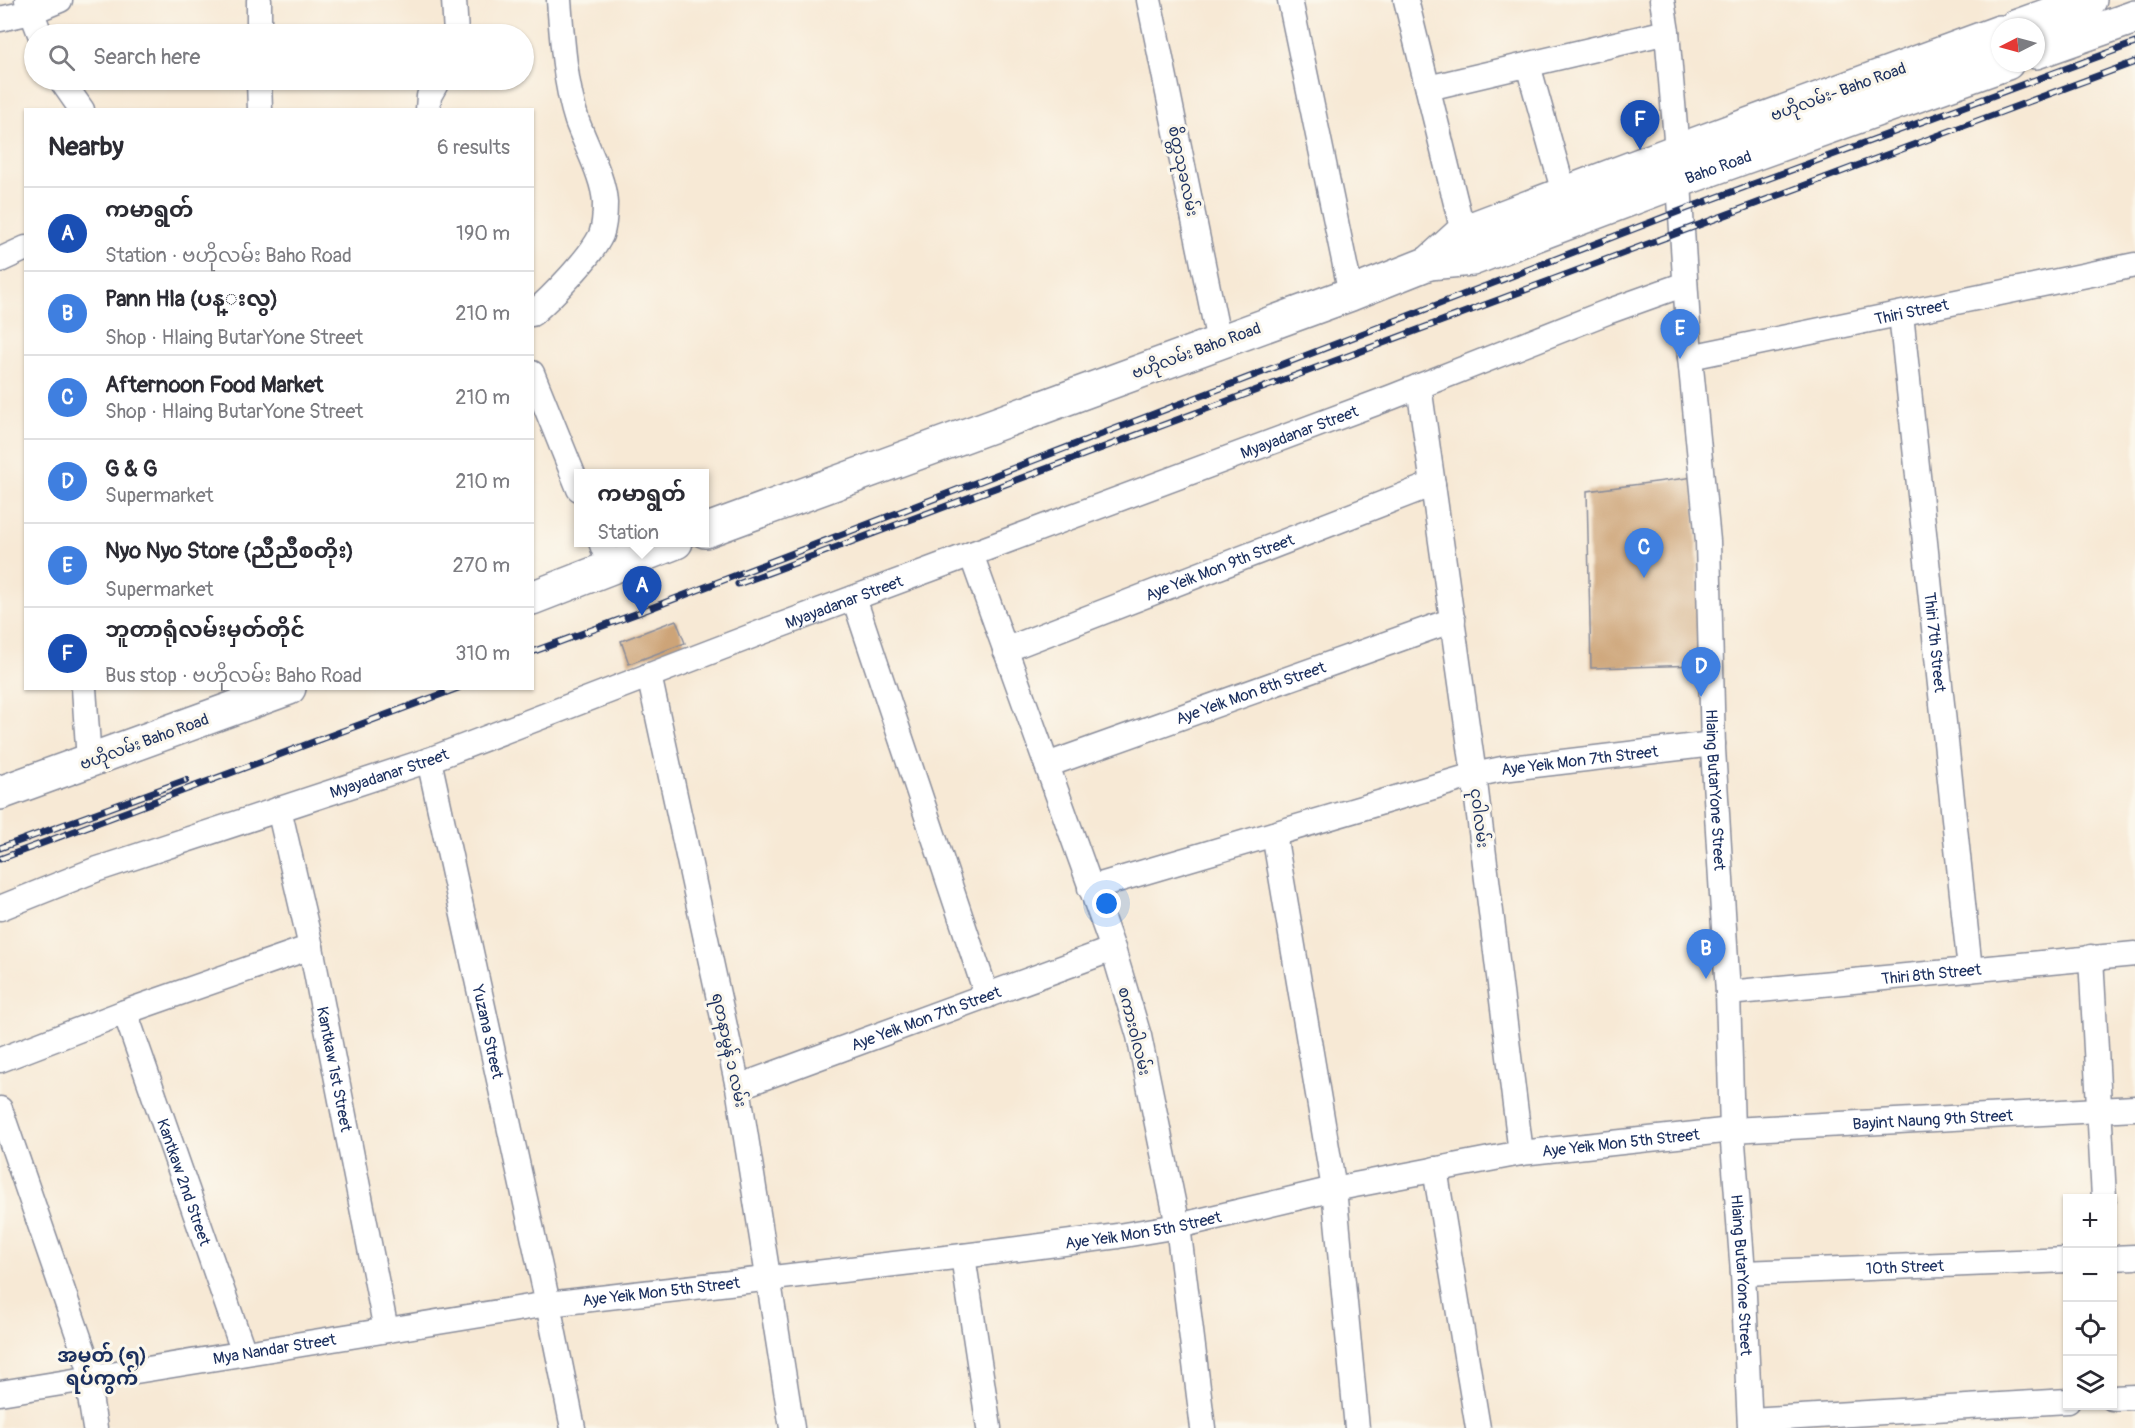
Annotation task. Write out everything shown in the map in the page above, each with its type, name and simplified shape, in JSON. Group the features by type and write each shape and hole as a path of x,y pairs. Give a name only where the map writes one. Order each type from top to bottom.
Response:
{"main road":[{"path":"2040,18 2090,0"},
{"path":"2045,49 2135,17"},
{"name":"ဗဟိုလမ်း- Baho Road","path":"1678,166 1991,36"},
{"name":"Baho Road","path":"1429,263 1472,259 1678,166 1991,68"},
{"name":"ဗဟိုလမ်း Baho Road","path":"709,530 1351,294 1429,263 1463,232 1564,193 1678,166"},
{"path":"534,597 606,556 654,547"},
{"name":"ဗဟိုလမ်း Baho Road","path":"0,793 283,690"}],"street":[{"path":"0,19 29,6 60,0"},
{"path":"259,0 259,24"},
{"path":"454,0 455,24"},
{"path":"534,312 547,302 589,253 602,234 605,202 594,161 577,120 562,50 559,0"},
{"name":"စိတ္တသုခလမ်း","path":"1149,0 1218,342"},
{"path":"1290,0 1351,294"},
{"path":"1406,0 1463,232"},
{"name":"Hlaing ButarYone Street","path":"1662,0 1667,32 1678,166 1690,357 1708,541 1713,744 1728,993 1732,1130 1743,1273 1750,1424"},
{"path":"29,6 36,24"},
{"path":"1428,88 1667,32"},
{"path":"1528,65 1564,193"},
{"path":"68,90 81,108"},
{"path":"260,90 260,108"},
{"path":"428,108 429,96 432,90"},
{"path":"0,260 24,249"},
{"name":"Thiri Street","path":"1690,357 2135,265"},
{"name":"Myayadanar Street","path":"0,908 95,870 429,760 1685,284"},
{"name":"Thiri 7th Street","path":"1901,314 1970,970"},
{"path":"534,378 574,477"},
{"name":"ငုဝါလမ်း","path":"1419,386 1474,775 1521,1153"},
{"name":"Aye Yeik Mon 9th Street","path":"1005,650 1432,483"},
{"name":"စကား၀ါလမ်း","path":"971,554 1113,950 1138,1036 1178,1226 1203,1428"},
{"path":"854,598 987,996"},
{"name":"Aye Yeik Mon 8th Street","path":"1047,765 1453,620"},
{"name":"ရတနာမွန် ၁ လမ်း","path":"649,675 738,1087 792,1428"},
{"path":"84,690 89,761"},
{"name":"Aye Yeik Mon 7th Street","path":"1090,888 1474,775 1502,769 1713,744"},
{"name":"Yuzana Street","path":"429,760 573,1428"},
{"name":"Kantkaw 1st Street","path":"279,809 311,947 386,1330"},
{"path":"1274,834 1334,1189 1358,1428"},
{"path":"0,1060 125,1012 311,947"},
{"name":"Aye Yeik Mon 7th Street","path":"738,1087 1113,950"},
{"name":"Thiri 8th Street","path":"1728,993 2135,954"},
{"path":"2091,957 2104,1194"},
{"name":"Kantkaw 2nd Street","path":"125,1012 244,1353"},
{"name":"Bayint Naung 9th Street","path":"1732,1130 2135,1108"},
{"path":"0,1109 90,1378 95,1428"},
{"name":"Aye Yeik Mon 5th Street","path":"548,1304 1118,1236 1178,1226 1334,1189 1521,1153 1732,1130"},
{"path":"1435,1169 1478,1428"},
{"path":"963,1256 989,1428"},
{"path":"2117,1258 2135,1257"},
{"name":"10th Street","path":"1743,1273 2063,1260"},
{"name":"Mya Nandar Street","path":"0,1393 548,1304"},
{"path":"2117,1398 2135,1397"},
{"path":"1750,1424 1958,1418 2063,1402"}],"building":[{"path":"1694,477 1702,665 1591,668 1587,491"},
{"path":"676,620 685,643 629,664 621,641"}],"railway":[{"path":"534,651 1680,211 2135,43"},
{"path":"738,584 2135,62"},
{"path":"0,859 453,690"},
{"path":"0,848 186,780"}],"place":[{"name":"ဘူတာရုံလမ်းမှတ်တိုင်","path":"1640,150"},
{"name":"Nyo Nyo Store (ညိဳညိဳစတိုး)","path":"1680,359"},
{"name":"Afternoon Food Market","path":"1644,578"},
{"name":"ကမာရွတ်","path":"642,616"},
{"name":"G & G","path":"1701,697"},
{"name":"Pann Hla (ပန္းလွ)","path":"1706,979"}],"district":[{"name":"အမှတ် (၅) ရပ်ကွက်","path":"102,1366"}]}
